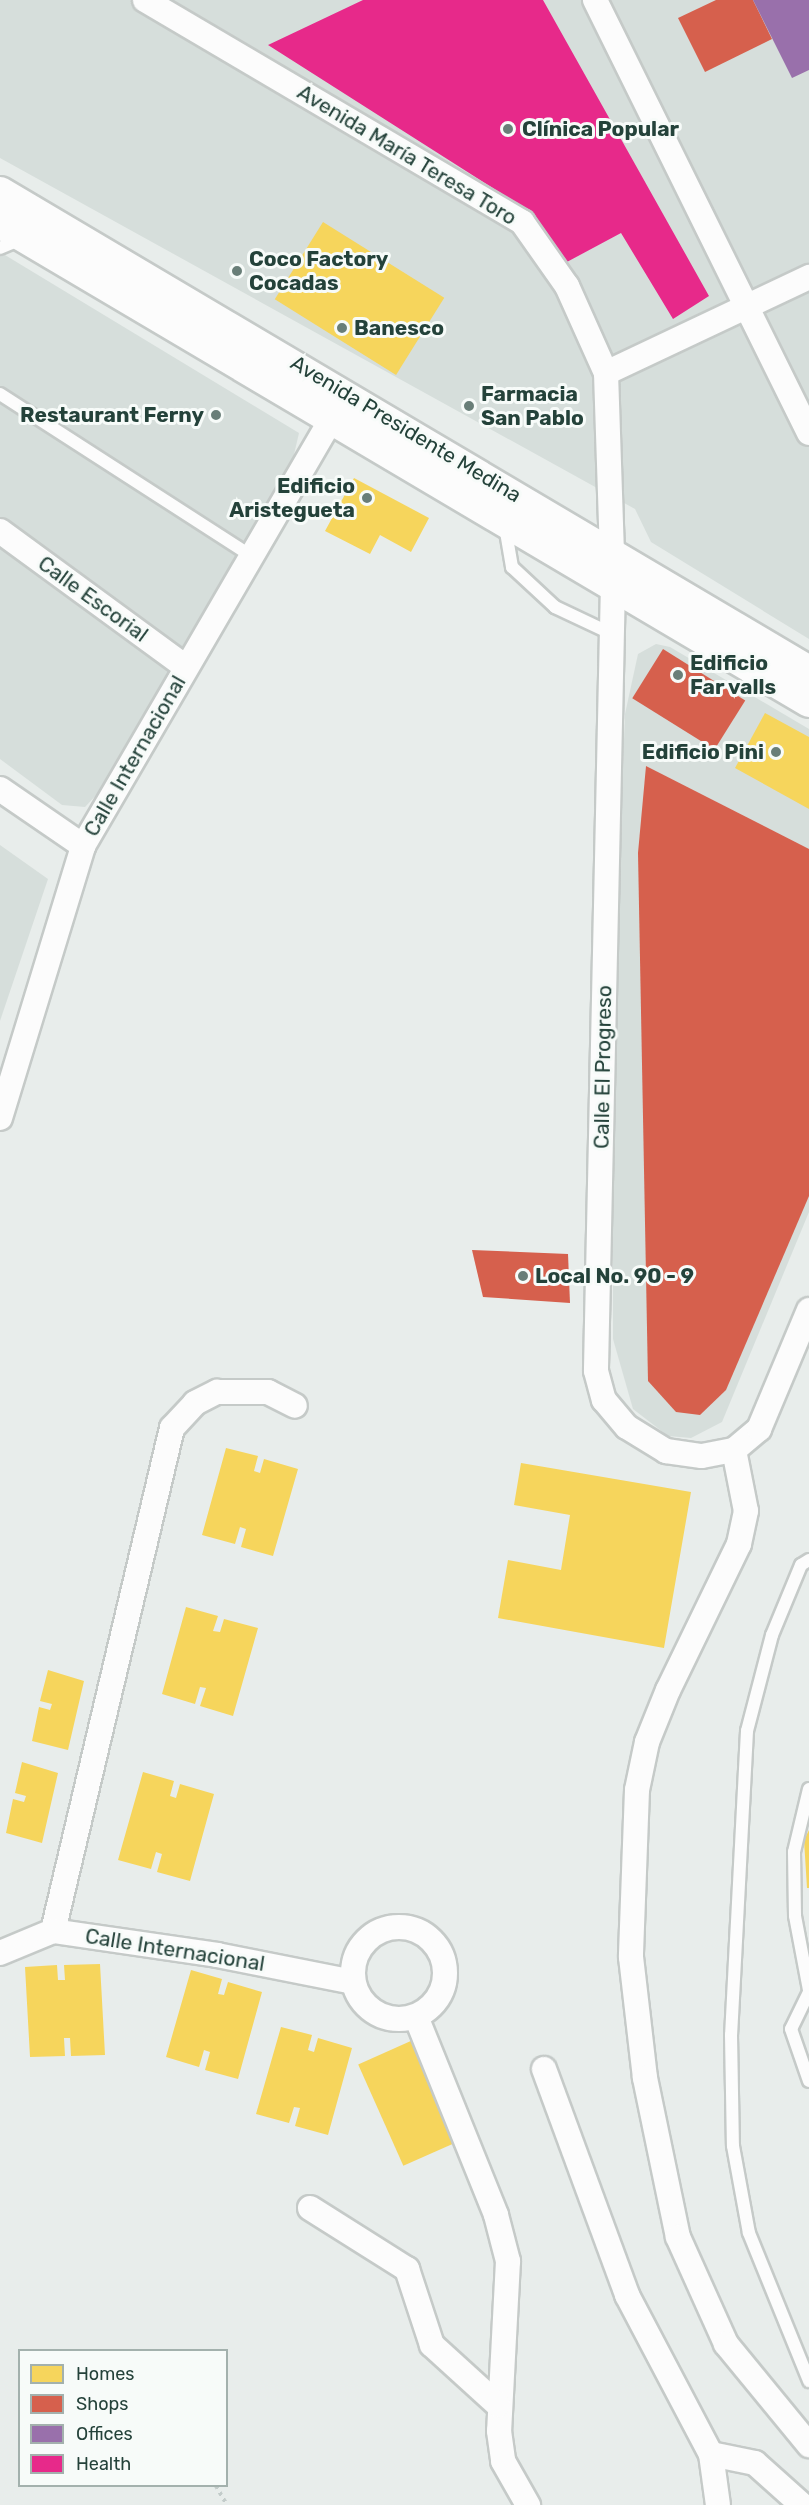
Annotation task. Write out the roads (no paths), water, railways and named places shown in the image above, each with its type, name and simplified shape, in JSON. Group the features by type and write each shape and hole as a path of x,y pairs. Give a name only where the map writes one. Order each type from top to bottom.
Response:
{"street":[{"name":"Avenida María Teresa Toro","path":"145,0 522,222 567,286 606,373 613,583"},
{"path":"594,0 677,157 746,307 809,434"},
{"name":"Avenida Presidente Medina","path":"0,192 347,393 809,671"},
{"name":"Avenida Presidente Medina","path":"8,236 613,583 809,702"},
{"path":"606,373 809,277"},
{"name":"Calle Internacional","path":"0,1118 83,846 347,393"},
{"name":"Calle Escorial","path":"0,531 186,667"},
{"name":"Calle El Progreso","path":"613,583 596,1371 604,1400 615,1414 666,1450 702,1456 734,1450"},
{"path":"0,789 83,846"},
{"path":"809,1310 759,1429 734,1450 746,1511 739,1544 668,1690 647,1742 637,1790 631,1958 645,2078 678,2237 726,2344 809,2445"},
{"path":"0,1953 53,1931 172,1428 195,1403 217,1392 268,1392 295,1406"},
{"path":"397,1927 428,1936 438,1948 445,1978 434,2007 417,2019 380,2014 358,1995 353,1982 358,1951 368,1938 397,1927"},
{"name":"Calle Internacional","path":"53,1931 217,1954 353,1982"},
{"path":"417,2019 496,2215 508,2261 509,2304 498,2405 503,2461 528,2505"},
{"path":"544,2069 627,2295 711,2454 718,2505"},
{"path":"310,2208 407,2269 432,2345 498,2405"},
{"path":"711,2454 754,2463 802,2505"}],"lane":[{"path":"0,394 251,556"},
{"path":"504,520 512,567 555,607 612,634"},
{"path":"809,1560 801,1565 772,1635 747,1731 731,2035 733,2146 749,2232 809,2381"},
{"path":"809,1790 794,1852 795,1916 809,1991 791,2029 809,2080"}],"place":[{"name":"Clínica Popular","path":"508,129"},
{"name":"Coco Factory Cocadas","path":"237,271"},
{"name":"Banesco","path":"342,328"},
{"name":"Farmacia San Pablo","path":"469,406"},
{"name":"Restaurant Ferny","path":"216,415"},
{"name":"Edificio Aristegueta","path":"367,498"},
{"name":"Edificio Far valls","path":"678,675"},
{"name":"Edificio Pini","path":"776,752"},
{"name":"Local No. 90 - 9","path":"523,1276"}]}
